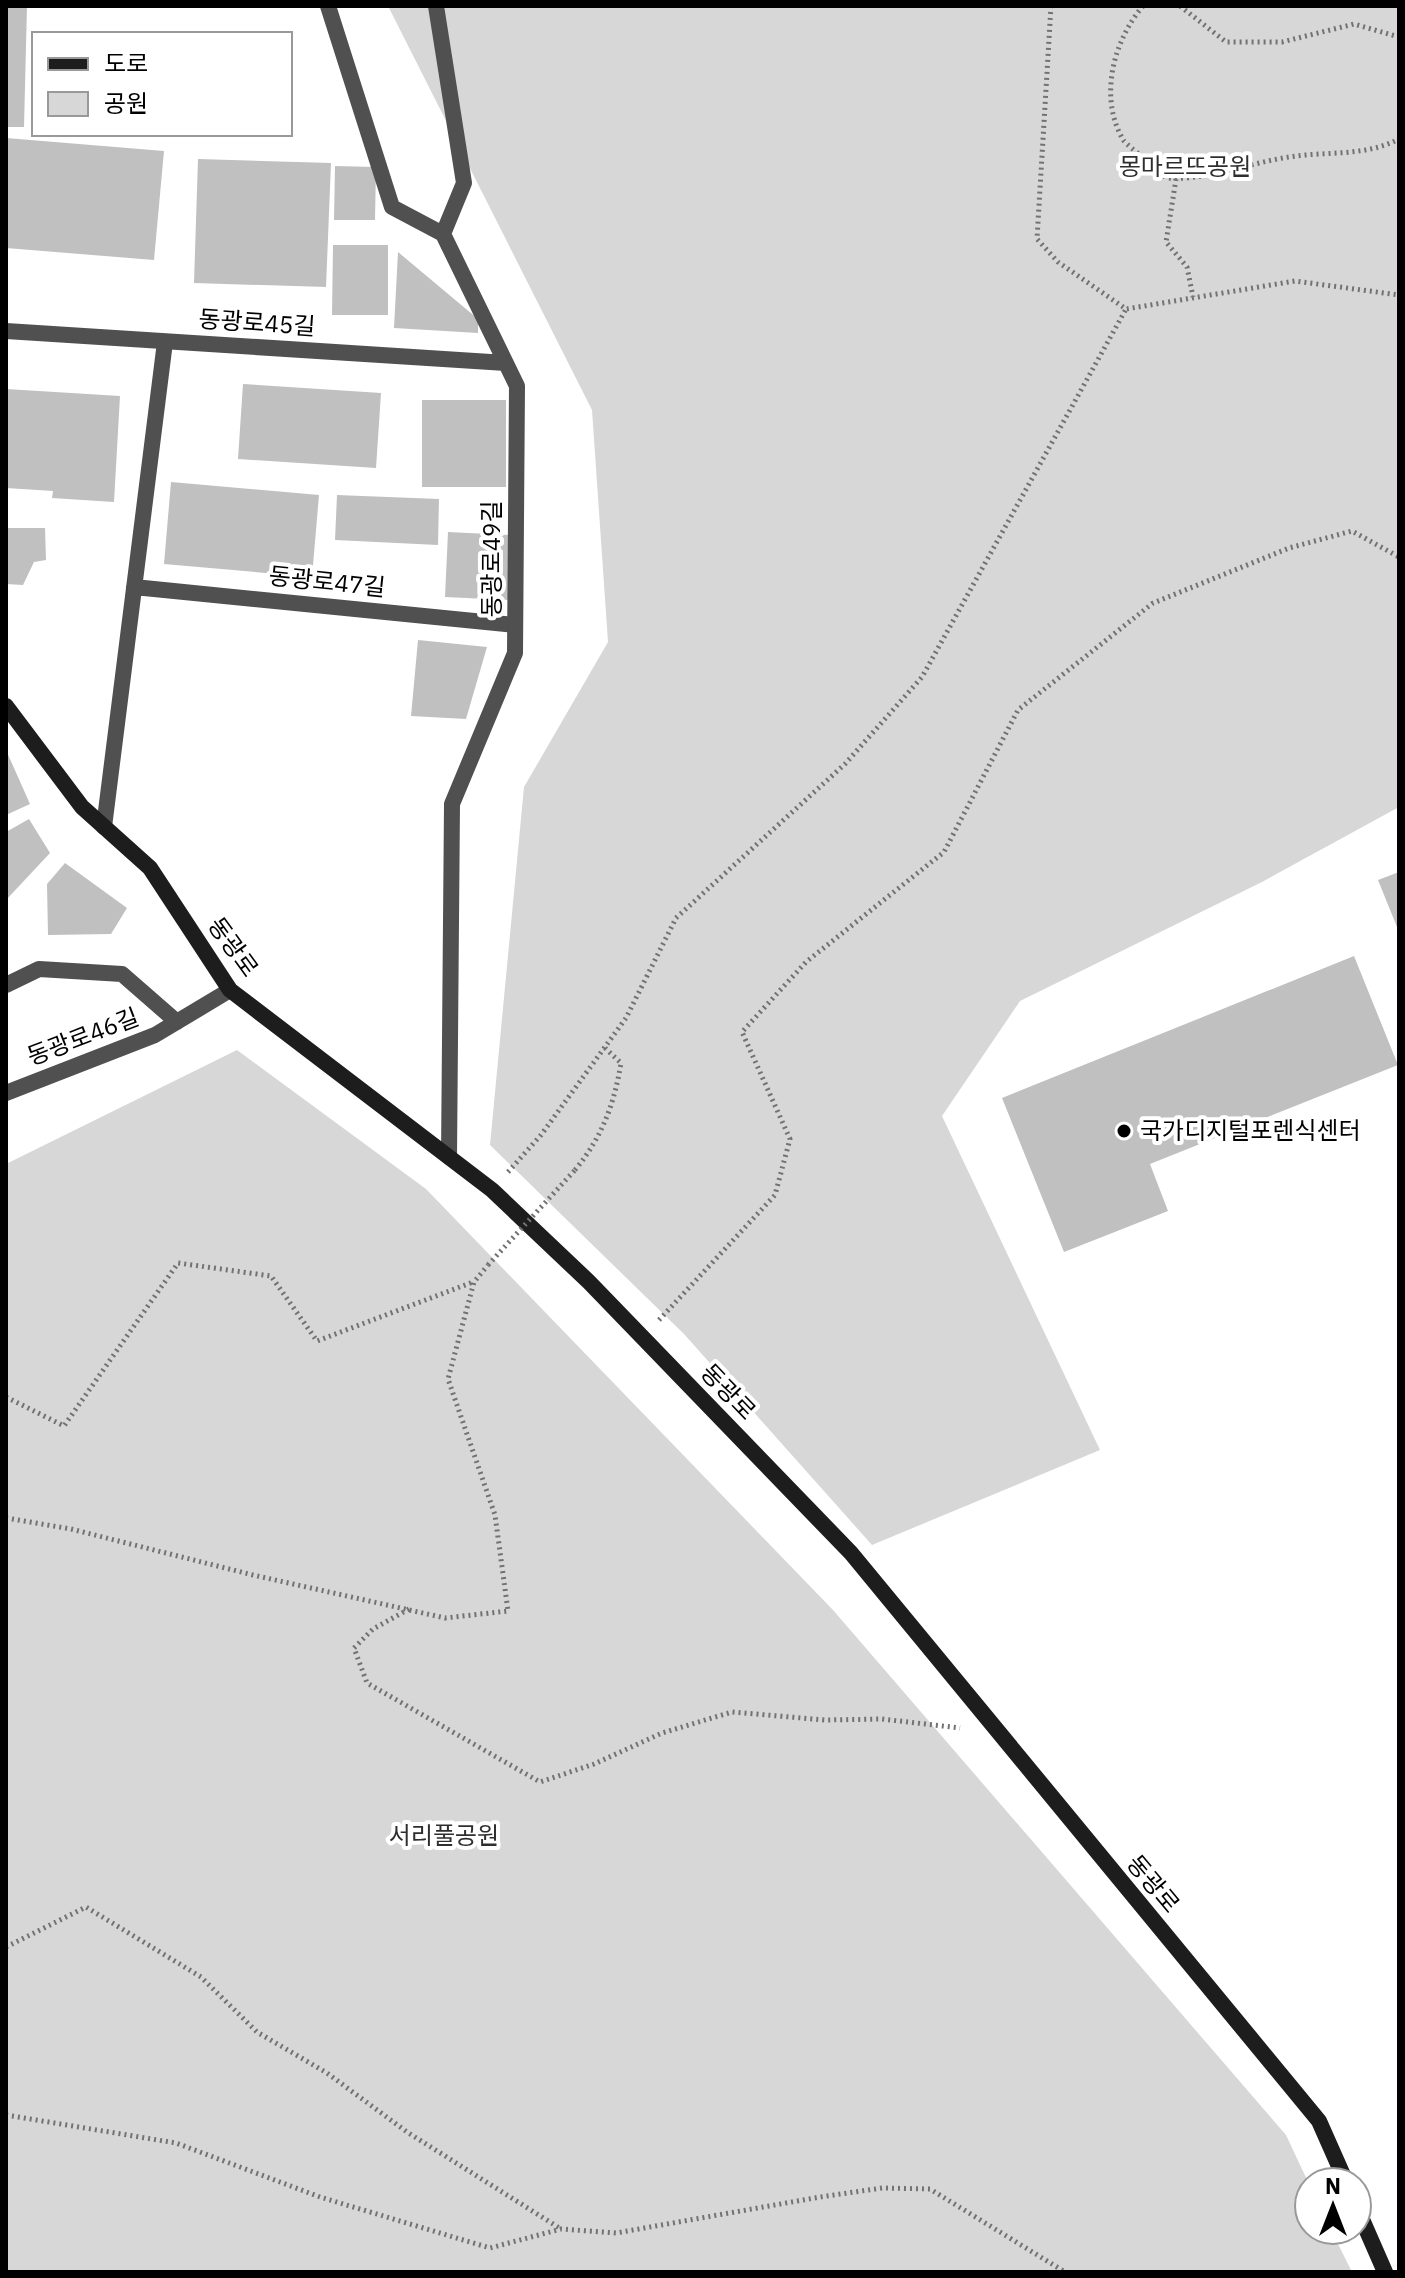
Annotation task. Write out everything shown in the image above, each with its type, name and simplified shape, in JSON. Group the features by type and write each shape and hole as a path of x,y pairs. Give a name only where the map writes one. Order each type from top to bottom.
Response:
{"street":[{"path":"328,6 392,207 443,234 464,183 436,6"},
{"name":"동광로49길","path":"443,234 517,386 515,653 452,804 449,1157"},
{"name":"동광로45길","path":"6,331 506,363"},
{"path":"104,827 165,342"},
{"name":"동광로47길","path":"134,587 515,625"},
{"name":"동광로","path":"6,706 82,807 150,868 230,990 492,1190 642,1338 851,1553 1319,2121 1339,2166"},
{"name":"동광로46길","path":"6,985 39,969 122,974 177,1022"},
{"name":"동광로46길","path":"6,1093 155,1035 230,990"},
{"path":"1373,2245 1385,2272"}],"path":[{"path":"1051,6 1037,239 1058,262 1126,309 1295,281 1399,295"},
{"path":"1143,6 1113,55 1112,107 1125,143 1145,156 1166,178 1176,179 1289,157 1379,149 1399,139"},
{"path":"1180,6 1226,42 1282,42 1354,24 1399,37"},
{"path":"1176,179 1166,242 1187,267 1193,297"},
{"path":"492,1190 541,1135 626,1018 676,918 845,764 922,677 1126,309"},
{"path":"642,1338 775,1195 790,1139 742,1032 806,962 944,852 1018,710 1153,603 1261,559 1352,531 1399,557"},
{"path":"6,1518 71,1529 253,1575 445,1618 508,1611 495,1515 448,1379 474,1282 593,1148 614,1103 621,1063 605,1048"},
{"path":"6,1397 64,1426 178,1263 271,1276 317,1341 474,1282"},
{"path":"409,1609 373,1629 354,1648 367,1683 540,1782 594,1764 662,1733 732,1712 825,1720 882,1719 996,1732"},
{"path":"6,1947 86,1907 201,1977 257,2032 327,2073 407,2132 561,2229"},
{"path":"6,2115 176,2143 320,2197 490,2248 561,2229 616,2233 882,2188 930,2189 1065,2272"}],"green space":[{"name":"몽마르뜨공원","path":"388,6 1399,6 1399,807 1262,882 1020,1001 942,1116 1100,1450 872,1545 684,1334 490,1145 524,787 608,642 592,410"},
{"name":"서리풀공원","path":"237,1050 426,1189 833,1610 1286,2135 1301,2166 1293,2166 1293,2246 1339,2246 1352,2272 6,2272 6,1164"}],"building":[{"path":"6,6 27,6 24,127 6,127"},
{"path":"6,138 164,151 154,260 6,248"},
{"path":"198,159 331,163 326,287 194,283"},
{"path":"335,166 376,167 375,220 334,220"},
{"path":"333,245 388,245 388,315 332,315"},
{"path":"398,252 478,319 478,333 394,328"},
{"path":"243,384 381,393 376,468 238,459"},
{"path":"6,389 120,396 114,502 52,498 53,491 6,488"},
{"path":"422,400 506,400 506,487 422,487"},
{"path":"171,482 319,495 312,577 164,564"},
{"path":"337,495 439,499 438,545 335,540"},
{"path":"6,528 45,528 46,560 34,562 23,585 6,584"},
{"path":"448,532 511,535 509,600 445,597"},
{"path":"418,640 487,647 466,719 411,716"},
{"path":"6,750 30,804 6,815"},
{"path":"29,819 50,853 6,900 6,832"},
{"path":"65,863 127,908 111,934 48,935 47,884"},
{"path":"1399,872 1399,932 1378,880"},
{"name":"국가디지털포렌식센터","path":"1354,956 1398,1065 1150,1164 1168,1211 1064,1252 1002,1098"}],"place":[{"name":"국가디지털포렌식센터","path":"1124,1131"}]}
